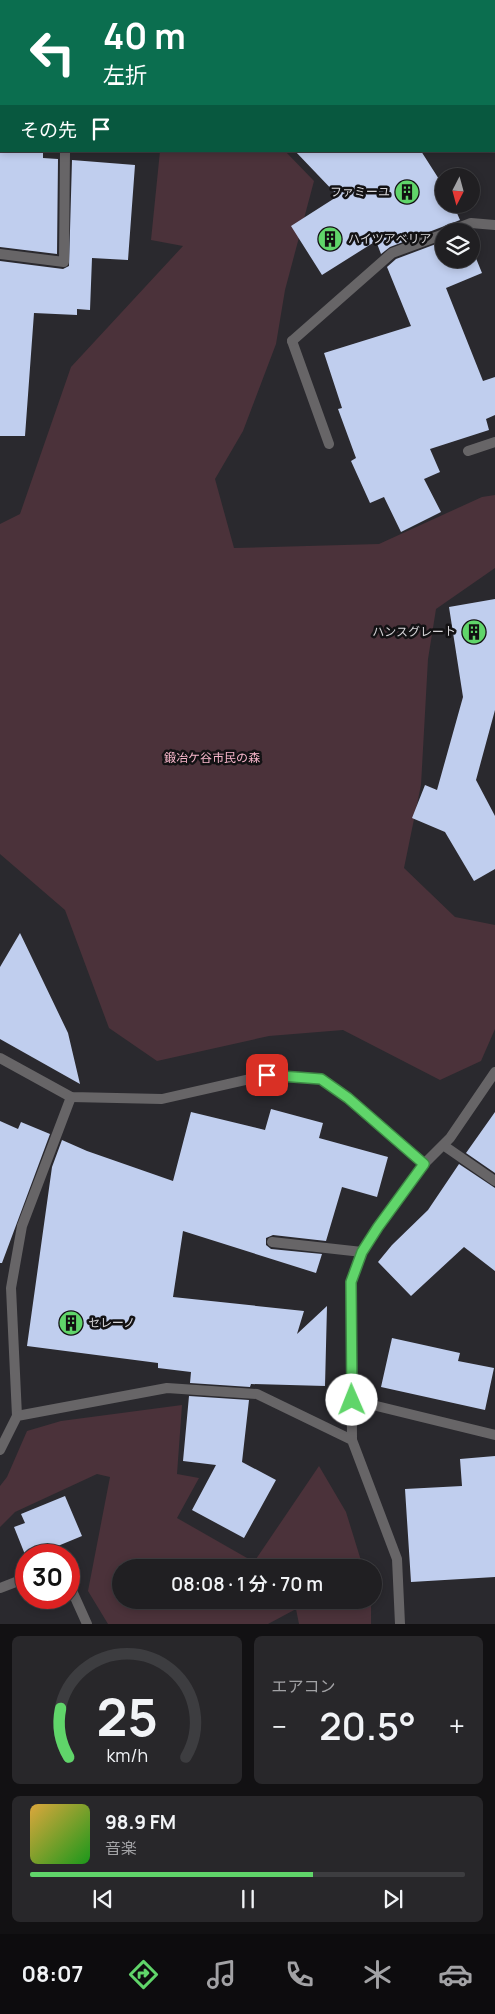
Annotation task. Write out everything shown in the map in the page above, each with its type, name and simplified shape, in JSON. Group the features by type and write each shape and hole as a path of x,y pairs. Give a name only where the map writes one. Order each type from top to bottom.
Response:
{"street":[{"path":"0,254 64,262 65,152"},
{"path":"480,224 495,225"},
{"path":"329,444 292,341 392,252 435,237"},
{"path":"468,451 495,442"},
{"path":"0,1058 71,1097 162,1100 267,1075 321,1079 348,1098 424,1164"},
{"path":"400,1624 396,1559 352,1440 351,1282 362,1252 378,1227 424,1164 443,1145 495,1072"},
{"path":"0,1450 16,1416 11,1288 22,1226 71,1097"},
{"path":"443,1145 495,1181"},
{"path":"272,1242 362,1252"},
{"path":"16,1416 167,1388 257,1394 352,1440"},
{"path":"352,1400 495,1435"},
{"path":"0,1588 15,1582"},
{"path":"80,1608 87,1624"}],"green space":[{"name":"鍛冶ケ谷市民の森","path":"160,152 286,152 314,181 285,290 276,344 243,431 215,479 234,548 379,544 482,497 495,495 495,568 436,609 428,659 421,785 404,868 455,917 495,925 495,1029 481,1061 440,1080 343,1030 269,1036 157,1061 109,1028 65,910 0,854 0,524 20,514 71,367 183,246 151,240"},
{"path":"182,1405 177,1474 199,1478 177,1518 249,1559 112,1559 112,1609 296,1609 268,1624 108,1624 88,1591 110,1477 97,1474 15,1512 0,1527 0,1486 7,1477 27,1431 61,1421"},
{"path":"319,1466 346,1512 361,1559 256,1559"},
{"path":"296,1609 371,1609 371,1624 299,1624"}],"building":[{"path":"0,152 43,152 43,158 58,159 57,254 0,247"},
{"path":"296,152 422,152 435,173 435,213 457,213 460,220 452,223 435,223 435,230 390,247 381,254 376,241 322,275 291,226 338,196"},
{"path":"72,160 135,165 128,260 92,258 90,310 77,309 77,315 34,313 25,436 0,436 0,261 63,269 69,266"},
{"path":"435,244 435,268 480,268 482,273 446,288 483,381 495,377 495,415 486,419 489,430 430,449 440,472 424,479 441,512 401,532 384,497 370,503 351,461 356,458 338,409 342,408 324,353 411,326 387,267 396,259"},
{"path":"495,599 495,710 476,780 495,816 495,869 474,881 445,832 412,818 425,785 437,790 463,697 449,607"},
{"path":"20,933 68,1033 80,1084 0,1039 0,967"},
{"path":"271,1109 323,1123 319,1138 388,1157 377,1197 342,1187 326,1241 273,1235 266,1238 266,1245 271,1249 322,1254 316,1273 183,1231 173,1297 304,1311 297,1334 327,1306 325,1386 251,1384 250,1387 190,1383 191,1372 158,1368 158,1363 27,1346 52,1167 62,1140 87,1151 173,1181 191,1112 265,1130"},
{"path":"495,1112 495,1173 466,1153"},
{"path":"0,1121 18,1129 21,1122 50,1134 2,1263 0,1263"},
{"path":"459,1164 495,1188 495,1271 464,1247 411,1296 378,1262 392,1245 428,1210"},
{"path":"392,1338 460,1353 458,1361 494,1368 485,1410 381,1387"},
{"path":"189,1396 249,1400 242,1462 276,1480 244,1538 192,1510 216,1465 183,1461"},
{"path":"495,1456 495,1577 411,1582 405,1489 462,1486 460,1459"},
{"path":"65,1496 82,1536 63,1544 21,1544 14,1527 25,1523 21,1514"}],"place":[{"name":"ファミーユ","path":"407,192"},
{"name":"ハイツアベリア","path":"330,239"},
{"name":"ハンスグレート","path":"474,632"},
{"name":"セレーノ","path":"71,1323"}],"route":[{"path":"267,1075 321,1079 348,1098 424,1164 362,1252 351,1282 352,1400"}]}
